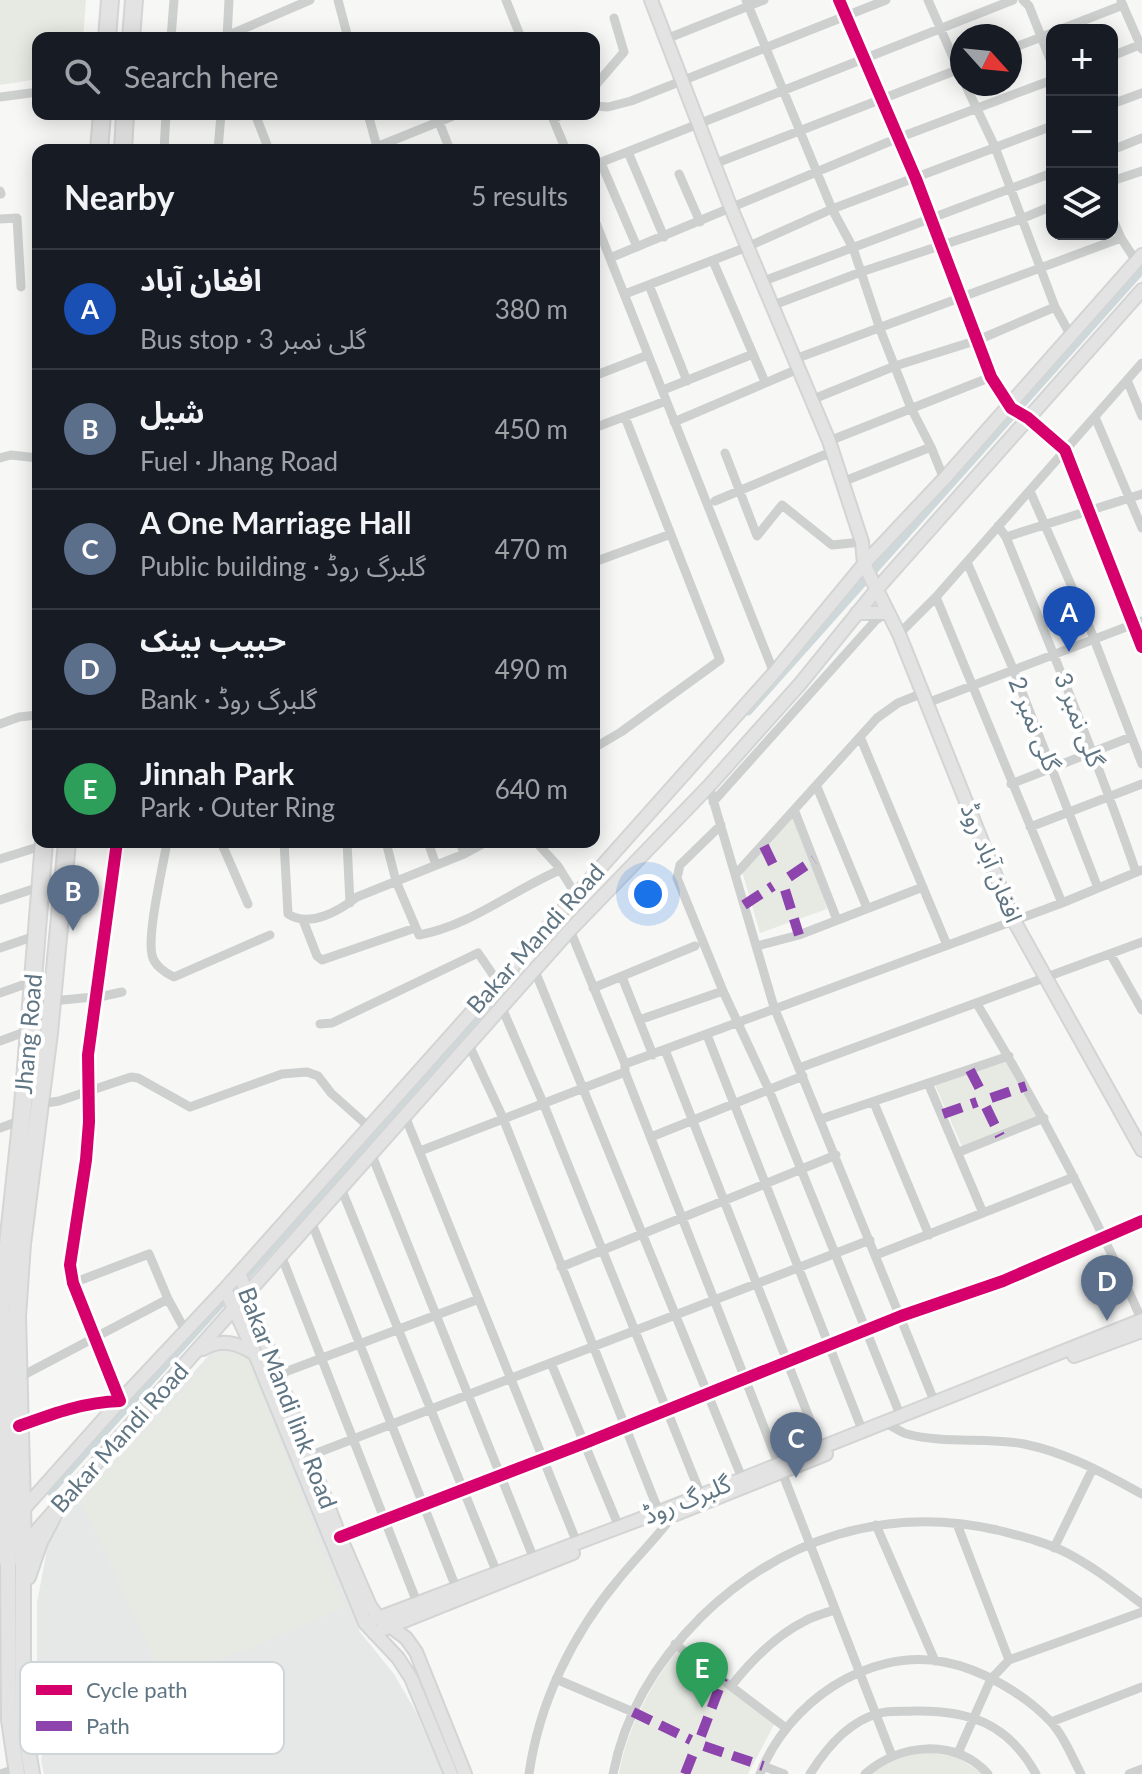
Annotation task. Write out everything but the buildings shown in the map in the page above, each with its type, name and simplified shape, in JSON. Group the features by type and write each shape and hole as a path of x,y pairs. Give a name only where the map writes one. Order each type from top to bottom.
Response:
{"highway":[{"path":"107,32 110,0"},
{"path":"131,32 134,0"},
{"path":"100,144 102,120"},
{"path":"123,144 125,120"},
{"name":"Jhang Road","path":"23,1546 17,1316 31,1003 46,848"},
{"name":"Jhang Road","path":"4,1567 1,1310 28,1110 52,1002 66,848"}],"main road":[{"name":"افغان آباد روڈ","path":"651,0 731,208 829,441 870,575 899,634 1013,919 1142,1150"},
{"name":"Bakar Mandi Road","path":"23,1546 570,930 709,786 800,684 857,613 870,575 944,479 1139,258"},
{"name":"Bakar Mandi Road","path":"22,1511 225,1289 774,673 1142,290"},
{"path":"857,613 888,613"},
{"path":"465,1018 481,1032"},
{"name":"Bakar Mandi link Road","path":"239,1273 340,1537 370,1606 379,1618 406,1638 416,1652 465,1774"},
{"name":"Bakar Mandi link Road","path":"225,1289 255,1354 365,1623 398,1658 411,1678 451,1774"},
{"name":"گلبرگ روڈ","path":"365,1623 742,1478 780,1468 821,1448 894,1422 1142,1320"},
{"name":"گلبرگ روڈ","path":"374,1633 674,1514 894,1422 1142,1331"},
{"path":"193,1356 207,1346 223,1342 240,1345 255,1354"},
{"path":"24,1599 40,1542 58,1508"},
{"path":"4,1534 22,1511"},
{"path":"17,1771 4,1660 4,1567 23,1546"},
{"path":"23,1546 23,1662"},
{"path":"29,1754 32,1774"}],"street":[{"path":"171,32 174,0"},
{"path":"226,32 229,0"},
{"path":"237,32 310,0"},
{"path":"338,0 346,32"},
{"path":"506,0 519,32"},
{"path":"666,39 748,3 764,0"},
{"path":"839,0 916,179 991,377 1010,406 1065,450 1138,622 1142,647"},
{"path":"600,106 608,107 682,81 886,0"},
{"path":"928,0 950,49"},
{"path":"600,163 1013,0"},
{"path":"1023,0 1046,33"},
{"path":"748,3 832,209 853,248 911,408 944,479"},
{"path":"1073,24 1122,3 1141,46 1118,54"},
{"path":"600,80 624,52 614,18"},
{"path":"1022,44 1046,35"},
{"path":"714,164 950,76"},
{"path":"610,258 898,138 1046,82"},
{"path":"0,97 32,93"},
{"path":"1118,102 1142,93"},
{"path":"970,96 995,147 1055,307 1071,336"},
{"path":"164,144 166,120"},
{"path":"218,144 220,120"},
{"path":"257,120 267,144"},
{"path":"369,120 372,144"},
{"path":"384,144 444,120"},
{"path":"554,120 564,144"},
{"path":"439,122 448,144"},
{"path":"625,294 713,261 832,209 1046,128"},
{"path":"400,138 402,144"},
{"path":"1118,148 1142,138"},
{"path":"628,152 664,237"},
{"path":"600,168 637,247"},
{"path":"1118,179 1142,171"},
{"path":"679,174 700,222"},
{"path":"761,282 1046,175"},
{"path":"771,306 1046,209"},
{"path":"0,219 17,218 21,287"},
{"path":"1118,231 1139,258"},
{"path":"600,233 774,673"},
{"path":"674,422 765,382 796,364 880,329 1121,238"},
{"path":"713,261 765,382"},
{"path":"649,285 687,381"},
{"path":"811,400 895,366 978,340 1055,307"},
{"path":"600,426 625,417 687,381 753,354"},
{"path":"600,374 648,355"},
{"path":"899,634 936,597 1142,363"},
{"path":"829,441 991,377"},
{"path":"1127,380 1142,416"},
{"path":"600,744 720,660 625,417"},
{"path":"1095,417 1142,528"},
{"path":"842,482 931,447"},
{"path":"725,453 757,536 782,505 832,545 862,542"},
{"path":"0,458 11,455 32,457"},
{"path":"715,501 824,455 833,456"},
{"path":"1030,491 1141,760"},
{"path":"1006,537 1142,494"},
{"name":"گلی نمبر 3","path":"998,526 1006,537 1139,871"},
{"path":"600,560 671,534"},
{"name":"گلی نمبر 2","path":"967,562 1014,671 1098,888"},
{"path":"936,597 1062,903"},
{"path":"713,802 876,620 888,613"},
{"path":"736,874 887,710 973,687 1138,622"},
{"path":"0,724 32,716"},
{"path":"1011,784 1131,737"},
{"path":"861,739 947,945"},
{"path":"1030,827 1142,784"},
{"path":"709,786 774,1007 935,1403"},
{"path":"817,787 867,908"},
{"path":"795,812 837,920"},
{"path":"721,825 680,865 677,878 736,1023 769,1090 867,1331 894,1422 905,1433 987,1439 1063,1454 1142,1494"},
{"path":"0,859 32,848"},
{"path":"19,1426 62,1410 100,1401 120,1401 73,1283 70,1265 86,1160 88,1055 117,848"},
{"path":"166,848 153,934 152,958 158,966 174,977 270,935"},
{"path":"224,848 248,904"},
{"path":"284,848 288,914 303,920 343,908 357,897 475,848"},
{"path":"347,848 350,903"},
{"path":"388,848 396,881 419,935 473,916 530,883 560,870"},
{"path":"430,848 436,865"},
{"path":"462,848 464,854"},
{"path":"541,848 576,895"},
{"path":"420,1151 544,1105 653,1055 774,1007 1062,903 1139,871"},
{"path":"0,900 42,886"},
{"path":"757,946 799,935 923,887"},
{"path":"303,920 317,956 322,960 415,928"},
{"path":"570,930 892,1756"},
{"path":"0,948 38,935"},
{"path":"651,1137 769,1090 801,1072 1142,942"},
{"path":"593,988 695,946"},
{"path":"320,1024 332,1023 478,953 498,982"},
{"path":"1111,955 1141,1004"},
{"path":"535,971 742,1478"},
{"path":"622,977 653,1055"},
{"path":"0,993 34,981"},
{"path":"639,1020 723,991"},
{"path":"31,1003 122,992"},
{"path":"977,1004 1044,1118 1105,1236 1142,1320"},
{"path":"502,1008 701,1495"},
{"path":"0,1041 30,1030"},
{"path":"707,1035 863,1432"},
{"path":"469,1045 503,1118 659,1512"},
{"path":"665,1050 821,1448"},
{"path":"821,1119 1009,1056"},
{"path":"0,1128 28,1110 131,1077 190,1107 282,1074 307,1072 318,1076 331,1093 368,1126"},
{"path":"928,1083 983,1213"},
{"path":"874,1103 929,1235"},
{"path":"405,1116 577,1543"},
{"path":"959,1152 1044,1118"},
{"path":"371,1153 534,1559"},
{"path":"561,1267 836,1155"},
{"path":"876,1255 1074,1177"},
{"path":"341,1188 497,1573"},
{"path":"311,1221 457,1590"},
{"path":"340,1537 544,1460 901,1316 1003,1281 1142,1221"},
{"path":"309,1456 870,1240"},
{"path":"73,1283 149,1254 186,1332"},
{"path":"281,1255 418,1605"},
{"path":"18,1378 168,1299"},
{"path":"277,1375 479,1299"},
{"path":"551,1363 619,1527"},
{"path":"1054,1548 1093,1468"},
{"path":"529,1774 533,1747 556,1679 595,1610 682,1503"},
{"path":"613,1774 645,1685 675,1644 725,1593 809,1543 876,1525 930,1521 957,1524 1016,1535 1054,1548 1103,1575 1142,1604"},
{"path":"957,1524 1009,1660"},
{"path":"876,1525 935,1661"},
{"path":"732,1685 745,1668 784,1635 805,1620 835,1610"},
{"path":"958,1753 991,1679 1009,1660 1142,1612"},
{"path":"675,1644 786,1728"},
{"path":"784,1774 762,1770 786,1728 810,1701 841,1681 860,1674 895,1663 935,1661 991,1679 1051,1722 1081,1774"},
{"path":"556,1679 633,1712"},
{"path":"1051,1722 1142,1687"},
{"path":"810,1774 823,1752 853,1726 876,1714 941,1711 974,1716 1017,1746 1036,1774"},
{"path":"865,1774 892,1756 923,1749 958,1753 988,1774"},
{"path":"1129,1774 1142,1769"},
{"path":"0,1774 17,1771"}],"shaded area":[{"path":"0,0 86,0 83,32 32,32 32,80 0,85"},
{"path":"797,812 827,909 760,933 742,871"},
{"path":"1007,1061 1038,1117 963,1149 935,1085"},
{"path":"224,1349 236,1350 252,1362 360,1632 394,1674 416,1712 443,1774 44,1774 42,1754 284,1754 284,1662 37,1662 37,1603 49,1538 72,1507 211,1353"},
{"path":"223,1352 242,1356 249,1361 344,1608 216,1662 156,1662 81,1500 215,1356"},
{"path":"679,1648 777,1719 748,1774 619,1774 628,1740 642,1708"},
{"path":"922,1751 957,1757 983,1774 871,1774 890,1761"}],"waterway":[{"path":"748,711 1142,269"},
{"path":"50,1491 393,1114 515,972"}],"marked path":[{"path":"764,846 777,873"},
{"path":"789,877 814,860"},
{"path":"744,905 773,886"},
{"path":"785,890 799,935"},
{"path":"970,1070 982,1093"},
{"path":"991,1098 1026,1086"},
{"path":"943,1114 977,1102"},
{"path":"986,1107 1000,1136"},
{"path":"701,1736 723,1678"},
{"path":"633,1712 691,1740"},
{"path":"704,1746 763,1766"},
{"path":"685,1774 695,1749"}],"cycle path":[{"path":"839,0 916,179 991,377 1011,408 1028,418 1065,450 1142,647"},
{"path":"19,1426 81,1406 120,1401 73,1283 70,1265 86,1160 88,1055 116,848"},
{"path":"340,1537 901,1316 1003,1281 1142,1221"}],"place":[{"name":"افغان آباد","path":"1069,652"},
{"name":"شیل","path":"73,931"},
{"name":"حبیب بینک","path":"1107,1321"},
{"name":"A One Marriage Hall","path":"796,1478"},
{"name":"Jinnah Park","path":"702,1708"}]}
